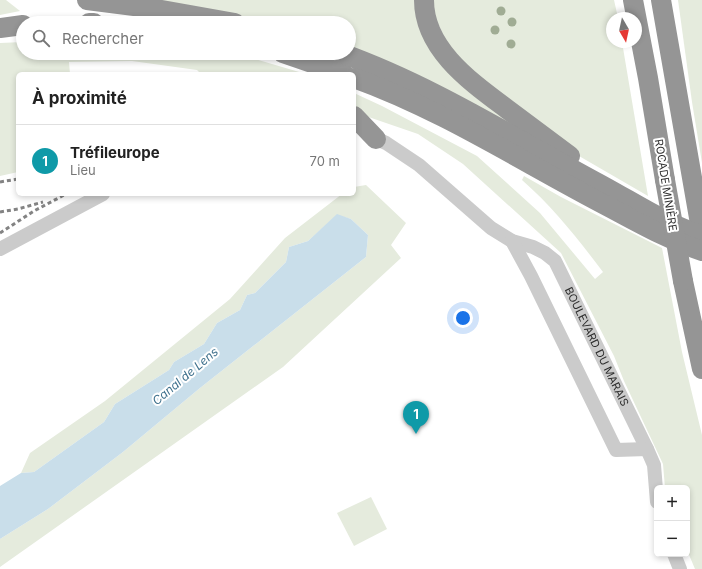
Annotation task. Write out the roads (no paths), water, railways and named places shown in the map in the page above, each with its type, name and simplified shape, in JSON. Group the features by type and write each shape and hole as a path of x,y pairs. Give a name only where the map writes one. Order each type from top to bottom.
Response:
{"highway":[{"path":"87,0 150,8 195,16"},
{"path":"424,0 428,25 437,43 448,59 464,75 572,158 640,206"},
{"name":"ROCADE MINIÈRE","path":"633,0 648,78 682,280 702,369"},
{"path":"663,1 702,235"},
{"path":"0,28 16,26"},
{"path":"356,58 421,87 667,221 702,235"},
{"path":"295,60 310,72"},
{"path":"303,60 338,72"},
{"path":"356,79 387,90 452,122 560,182 663,235 702,252"},
{"path":"356,118 376,139"}],"lane":[{"name":"BOULEVARD DU MARAIS","path":"356,129 386,143 419,165 491,228 512,241 533,247 545,253 555,261 647,449 654,465 656,485"},
{"path":"0,249 99,196"},
{"path":"512,241 531,276 616,450 647,449"},
{"path":"675,557 680,569"}],"water":[{"name":"Canal de Lens","path":"337,214 351,219 368,235 366,257 200,388 123,452 48,509 0,539 0,486 21,473 34,472 104,422 115,404 169,370 174,362 204,344 217,323 240,310 247,295 255,293 286,262 289,247 308,241"}],"railway":[{"path":"0,182 16,179"},
{"path":"0,233 34,211 62,196"},
{"path":"0,212 43,202"}],"place":[{"name":"Tréfileurope","path":"416,434"}]}
